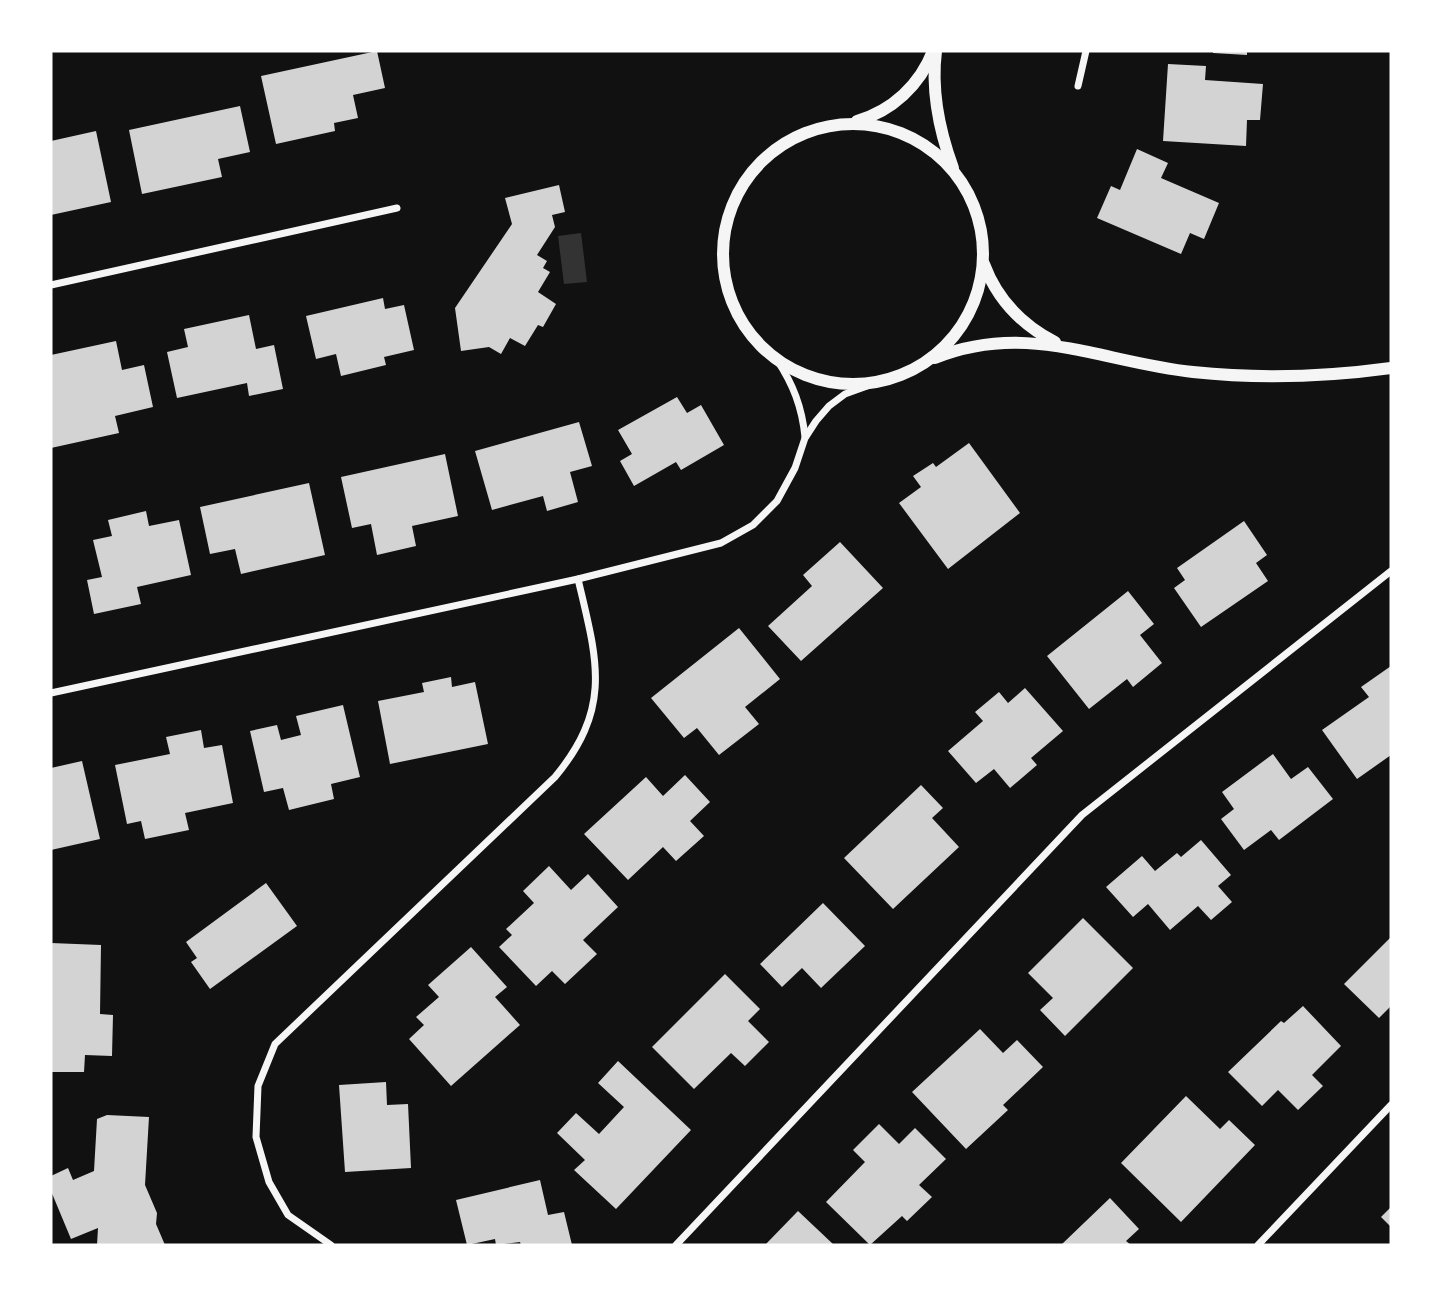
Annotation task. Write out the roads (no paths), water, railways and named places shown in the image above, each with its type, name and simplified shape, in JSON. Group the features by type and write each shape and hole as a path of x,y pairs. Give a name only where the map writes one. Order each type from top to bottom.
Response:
{"street":[{"path":"881,381 859,384 816,379 777,360 752,336 733,307 722,262 723,239 736,195 748,175 773,151 803,133 866,119 898,100 924,71 935,51"},
{"path":"935,51 934,85 937,111 943,142 954,172"},
{"path":"1078,86 1086,51"},
{"path":"848,124 872,125 907,136 937,155 954,172 977,214 983,261 979,285 959,328 944,347 925,362"},
{"path":"51,285 397,208"},
{"path":"983,261 996,291 1018,317 1052,341 1071,348"},
{"path":"51,693 578,579 704,548 738,535 753,525 777,501 795,468 805,438 816,421 845,394 904,374 953,351 1012,341 1042,343 1152,366 1233,375 1315,375 1391,368"},
{"path":"777,360 798,398 805,438"},
{"path":"676,1245 1082,815 1391,571"},
{"path":"331,1245 288,1214 269,1182 256,1137 258,1086 275,1044 555,777 577,748 591,713 597,675 596,654 578,579"},
{"path":"1258,1245 1391,1105"}]}
